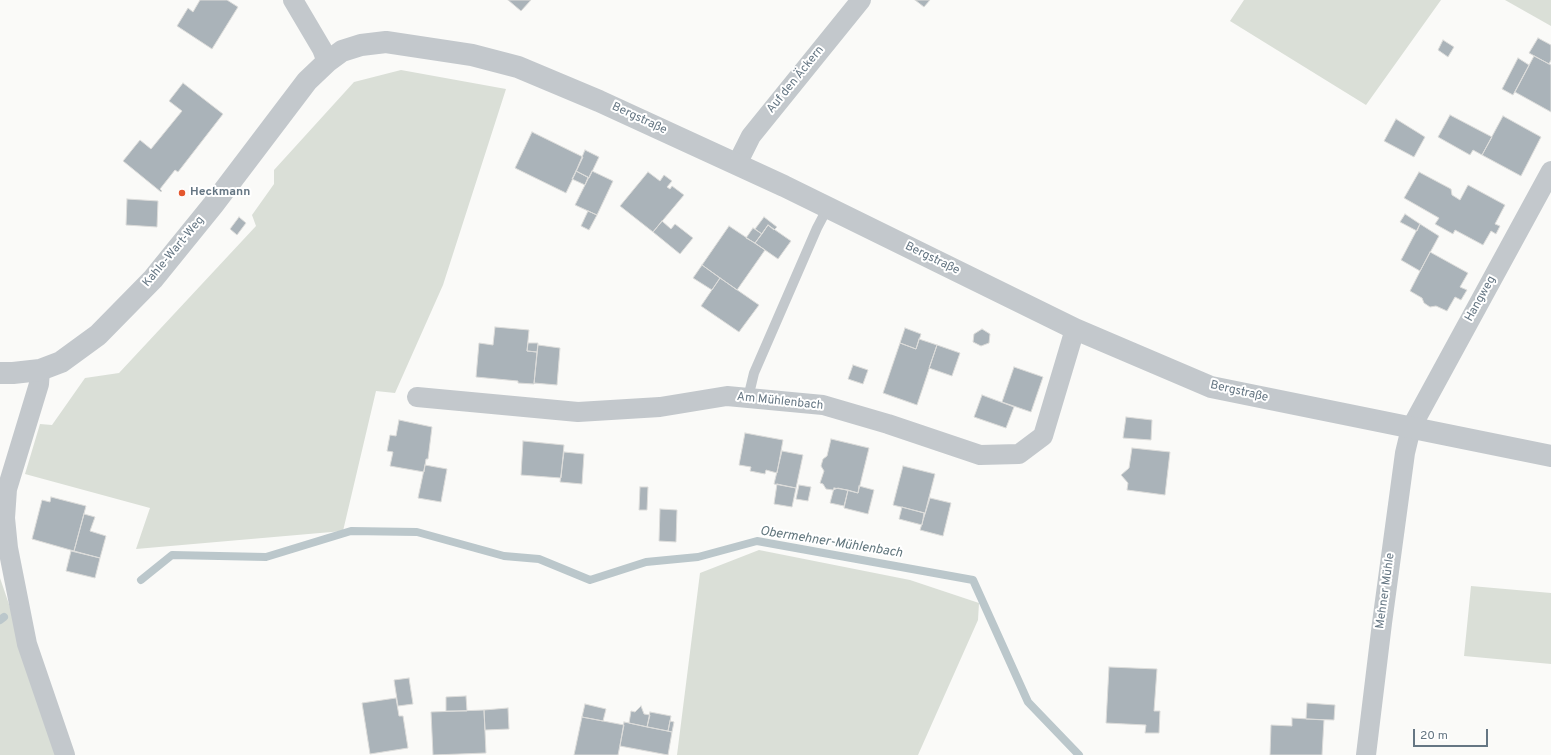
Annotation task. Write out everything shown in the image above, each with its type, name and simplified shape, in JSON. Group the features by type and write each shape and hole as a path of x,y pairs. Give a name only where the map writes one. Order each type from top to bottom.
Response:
{"street":[{"path":"293,0 322,49 327,62"},
{"name":"Auf den Äckern","path":"736,164 751,136 861,0"},
{"name":"Bergstraße","path":"327,62 342,51 361,45 386,42 472,54 518,67 599,101 736,164 1074,329 1211,387 1551,456"},
{"name":"Kahle-Wart-Weg","path":"0,373 40,370 61,362 98,335 153,279 213,205 307,81 327,62"},
{"name":"Hangweg","path":"1411,428 1551,171"},
{"name":"Am Mühlenbach","path":"417,397 578,412 660,407 727,396 823,405 888,424 980,455 1019,454 1043,436 1074,329"},
{"path":"40,370 39,384 7,489 5,518 8,548 27,644 65,755"},
{"name":"Mehner Mühle","path":"1366,755 1404,453 1411,428"}],"lane":[{"path":"748,398 754,373 817,228 828,208"}],"shaded area":[{"path":"1244,0 1441,0 1366,105 1230,21"},
{"path":"1505,0 1551,0 1551,26"},
{"path":"401,70 506,89 443,285 395,393 376,391 343,531 136,549 150,508 25,474 40,424 52,425 85,378 119,373 256,226 252,215 274,184 274,170 354,82"},
{"path":"759,550 910,580 979,603 978,620 918,755 677,755 700,573"},
{"path":"0,578 23,645 61,755 0,755"},
{"path":"1471,586 1551,593 1551,664 1464,656"}],"building":[{"path":"200,0 227,0 238,7 212,49 177,26 188,8 193,12"},
{"path":"508,0 531,0 521,11"},
{"path":"915,0 930,0 924,7"},
{"path":"1538,38 1551,45 1551,60 1549,64 1529,53"},
{"path":"1443,40 1454,47 1448,57 1438,50"},
{"path":"1534,56 1551,65 1551,112 1515,92"},
{"path":"1518,58 1529,65 1513,95 1502,89"},
{"path":"183,83 223,114 178,172 175,170 160,189 162,191 161,192 123,161 140,140 151,149 182,111 169,101"},
{"path":"1450,115 1492,137 1482,155 1473,150 1470,155 1438,137"},
{"path":"1503,116 1541,137 1521,176 1482,155"},
{"path":"1396,119 1425,137 1414,157 1384,141"},
{"path":"532,132 583,157 566,193 515,168"},
{"path":"585,150 599,157 589,178 576,171"},
{"path":"576,171 588,177 585,185 572,179"},
{"path":"592,171 613,181 597,215 575,205"},
{"path":"648,172 660,181 664,175 672,181 667,187 670,189 672,186 684,195 653,232 620,206"},
{"path":"1419,172 1451,189 1452,195 1460,200 1468,185 1505,205 1495,224 1500,226 1496,234 1491,231 1483,245 1455,230 1453,234 1435,224 1439,218 1404,198"},
{"path":"127,199 158,201 157,227 126,225"},
{"path":"588,211 597,215 589,230 581,226"},
{"path":"1405,214 1420,224 1417,231 1400,222"},
{"path":"239,217 246,223 237,235 230,229"},
{"path":"764,217 777,227 774,230 768,225 762,234 755,229"},
{"path":"662,221 671,229 675,224 693,238 680,254 653,232"},
{"path":"1420,224 1439,236 1420,271 1401,260"},
{"path":"768,225 791,241 778,259 755,243"},
{"path":"729,226 765,250 737,290 702,265"},
{"path":"753,228 762,234 755,243 746,238"},
{"path":"1430,252 1468,273 1460,287 1467,290 1461,300 1455,297 1447,311 1436,306 1430,307 1424,303 1422,298 1410,291"},
{"path":"702,265 720,278 712,290 693,278"},
{"path":"720,278 759,305 739,332 701,306"},
{"path":"495,327 529,330 527,351 537,352 534,384 476,377 479,343 493,345"},
{"path":"905,328 921,334 916,349 900,343"},
{"path":"982,329 990,334 989,343 981,346 973,342 974,334"},
{"path":"919,339 937,345 917,405 883,393 900,343 916,349"},
{"path":"528,343 538,343 537,352 527,351"},
{"path":"538,345 560,348 557,385 534,383"},
{"path":"937,345 960,353 952,376 929,368"},
{"path":"853,365 868,370 863,384 848,379"},
{"path":"1014,367 1043,377 1031,412 1002,402"},
{"path":"982,395 1014,407 1006,428 974,417"},
{"path":"1126,417 1152,420 1151,440 1123,438"},
{"path":"399,420 432,427 428,459 426,459 424,472 390,466 393,452 387,451 390,435 396,436"},
{"path":"745,433 783,440 777,473 766,470 765,474 750,471 751,467 739,465"},
{"path":"831,439 869,448 858,493 838,488 833,490 826,489 823,484 820,483 824,471 821,466 823,459 827,456"},
{"path":"523,441 564,445 561,478 521,475"},
{"path":"1132,448 1170,452 1165,495 1127,490 1128,483 1121,475 1129,468"},
{"path":"782,451 803,455 796,488 774,484"},
{"path":"564,452 584,454 582,484 560,482"},
{"path":"425,465 447,469 441,502 418,498"},
{"path":"903,466 935,474 925,513 893,505"},
{"path":"777,484 796,488 792,507 774,504"},
{"path":"799,485 811,487 808,501 796,499"},
{"path":"859,486 874,490 868,514 844,508 848,490 858,493"},
{"path":"640,487 648,487 647,510 639,510"},
{"path":"834,488 848,490 844,506 830,503"},
{"path":"51,497 86,506 74,551 32,539 42,500 50,502"},
{"path":"930,498 951,503 943,536 920,530"},
{"path":"902,507 924,513 922,525 899,519"},
{"path":"660,509 677,510 676,542 659,541"},
{"path":"84,514 95,517 90,531 106,536 100,558 74,551"},
{"path":"71,551 100,558 95,578 66,571"},
{"path":"1109,667 1157,669 1154,711 1160,711 1159,733 1145,733 1146,725 1106,723"},
{"path":"409,678 413,704 398,706 394,680"},
{"path":"466,696 467,711 446,711 446,697"},
{"path":"396,698 399,716 403,716 408,748 370,754 362,703"},
{"path":"1307,703 1335,705 1334,720 1306,719"},
{"path":"585,704 606,709 603,721 582,717"},
{"path":"641,706 644,714 650,715 647,727 629,723 631,711 635,712"},
{"path":"508,708 509,729 485,730 484,710"},
{"path":"484,710 486,753 433,755 431,712"},
{"path":"650,712 671,716 668,731 647,727"},
{"path":"582,717 624,725 618,755 574,755"},
{"path":"1292,718 1324,720 1322,755 1270,755 1271,725 1292,726"},
{"path":"670,721 674,722 672,732 668,731"},
{"path":"624,722 672,732 668,755 620,746"}],"waterway":[{"name":"Obermehner-Mühlenbach","path":"141,580 172,555 266,557 351,531 417,532 504,556 539,559 590,580 646,562 698,557 757,541 973,580 1028,702 1079,755"},
{"name":"Obermehner-Mühlenbach","path":"0,620 4,617"}],"place":[{"name":"Heckmann","path":"182,193"}]}
